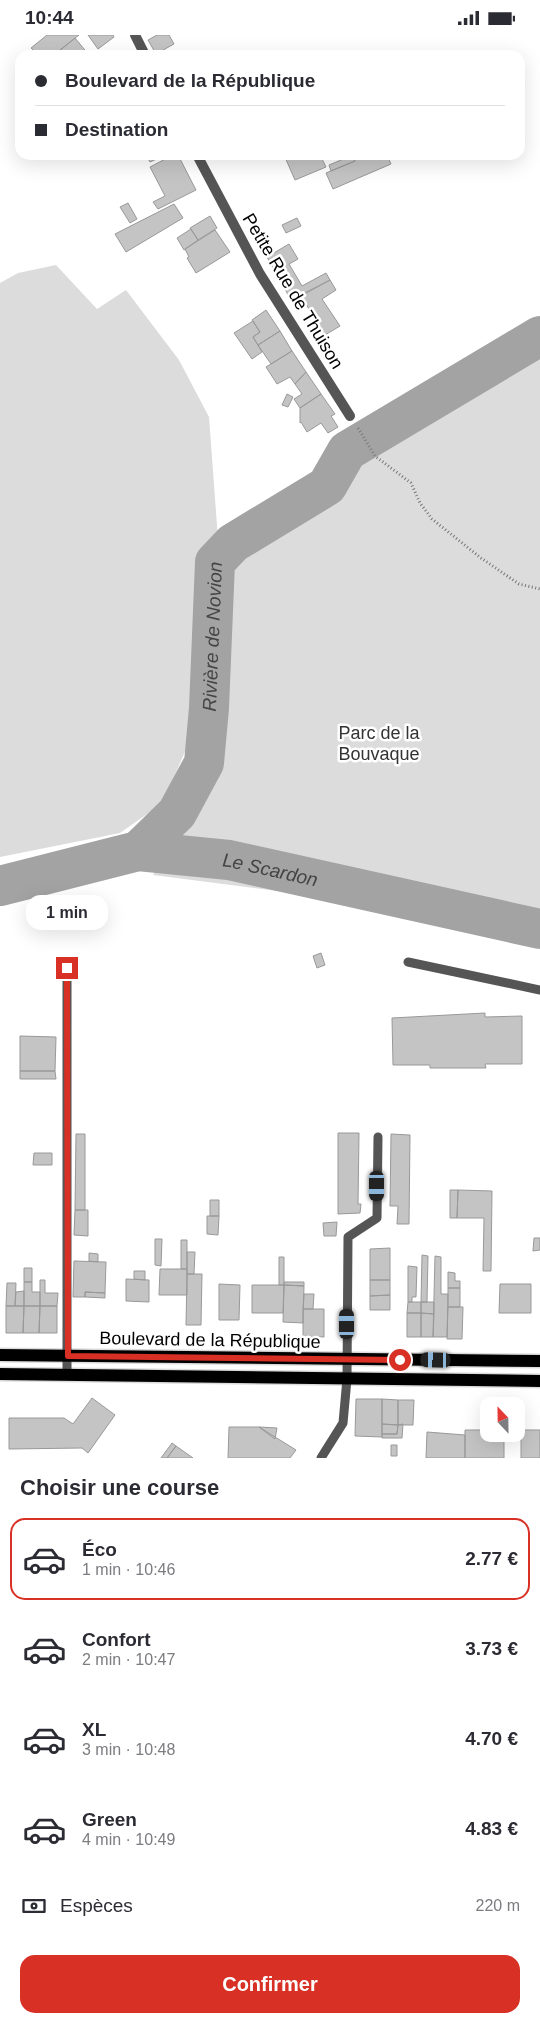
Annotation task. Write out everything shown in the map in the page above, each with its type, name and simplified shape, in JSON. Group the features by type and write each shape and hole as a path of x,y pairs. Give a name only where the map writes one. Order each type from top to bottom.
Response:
{"main road":[{"name":"Boulevard de la République","path":"2,1357 540,1361"},
{"name":"Boulevard de la République","path":"0,1374 540,1381"}],"street":[{"path":"135,35 142,50"},
{"name":"Petite Rue de Thuison","path":"200,160 260,274 350,416"}],"lane":[{"path":"408,962 540,990"},
{"path":"67,968 67,1375"},
{"path":"321,1458 343,1423 347,1379 348,1237 377,1218 378,1137"}],"path":[{"path":"359,431 374,456 411,483 420,503 432,519 481,558 519,584 540,589"}],"green space":[{"path":"56,265 97,309 126,290 179,360 209,417 218,539 196,595 192,735 163,803 120,833 0,857 0,283 18,273"},
{"name":"Parc de la Bouvaque","path":"540,322 540,944 316,896 153,875 216,766 235,556 334,497 361,467 349,439"}],"building":[{"path":"47,35 79,35 60,50 33,50 31,48"},
{"path":"88,35 113,35 114,37 98,49"},
{"path":"157,35 169,35 174,44 163,50 154,50 148,40"},
{"path":"75,38 85,50 60,50"},
{"path":"163,160 181,160 196,190 158,209 153,202 165,196 150,167"},
{"path":"286,160 322,160 326,167 295,180"},
{"path":"341,160 355,161 331,171 329,165"},
{"path":"389,160 391,164 333,189 326,173 355,161"},
{"path":"128,203 137,219 130,223 120,207"},
{"path":"174,204 183,218 126,252 115,234"},
{"path":"210,216 217,228 198,240 190,228"},
{"path":"297,218 301,226 286,233 282,225"},
{"path":"191,229 198,240 184,250 177,238"},
{"path":"215,230 230,252 196,273 187,258 189,257 185,249"},
{"path":"289,244 298,259 289,264 302,286 326,273 330,280 291,300 267,257"},
{"path":"330,280 336,290 322,299 340,326 325,335 301,296"},
{"path":"266,310 280,331 258,345 253,337 260,332 252,320"},
{"path":"253,321 260,332 253,337 262,352 252,359 234,333"},
{"path":"280,331 292,351 271,364 258,345"},
{"path":"292,351 306,372 295,384 290,377 277,384 266,367"},
{"path":"306,372 321,394 300,408 294,399 302,394 295,384"},
{"path":"287,394 293,397 288,407 282,405"},
{"path":"321,394 335,414 331,416 338,427 328,433 321,423 307,432 300,423 300,408"},
{"path":"321,953 325,965 317,968 313,956"},
{"path":"485,1013 485,1017 522,1016 522,1064 485,1064 486,1068 430,1068 430,1065 393,1065 392,1018"},
{"path":"20,1036 56,1037 55,1071 20,1071"},
{"path":"20,1071 55,1071 56,1079 20,1079"},
{"path":"338,1133 359,1133 358,1204 361,1204 360,1213 338,1214"},
{"path":"76,1134 85,1134 85,1210 75,1210"},
{"path":"391,1134 410,1135 409,1224 397,1224 398,1206 390,1206"},
{"path":"34,1153 52,1153 52,1165 33,1165"},
{"path":"450,1190 458,1190 457,1218 450,1218"},
{"path":"458,1190 492,1191 491,1271 483,1271 484,1218 457,1218"},
{"path":"210,1200 219,1200 219,1216 210,1216"},
{"path":"75,1210 88,1210 88,1236 74,1235"},
{"path":"207,1216 219,1216 218,1235 207,1234"},
{"path":"337,1222 336,1236 324,1236 323,1223"},
{"path":"534,1238 540,1238 540,1250 533,1251"},
{"path":"155,1239 162,1239 161,1266 155,1265"},
{"path":"181,1240 187,1240 187,1269 181,1269"},
{"path":"390,1248 390,1280 370,1280 370,1249"},
{"path":"187,1252 195,1252 194,1274 187,1274"},
{"path":"89,1253 98,1254 98,1262 89,1261"},
{"path":"422,1255 428,1256 427,1302 421,1302"},
{"path":"435,1256 441,1257 441,1294 448,1294 447,1337 433,1337"},
{"path":"279,1257 284,1257 284,1285 279,1285"},
{"path":"74,1261 106,1262 105,1293 85,1292 85,1297 73,1297"},
{"path":"408,1266 417,1267 416,1297 412,1297 412,1302 408,1302"},
{"path":"24,1268 32,1268 32,1282 24,1282"},
{"path":"160,1269 187,1269 187,1295 159,1295"},
{"path":"134,1271 145,1271 145,1280 134,1279"},
{"path":"448,1272 455,1273 455,1281 460,1281 460,1288 448,1288"},
{"path":"187,1274 202,1274 201,1325 186,1325"},
{"path":"126,1279 149,1280 149,1302 126,1301"},
{"path":"40,1280 45,1280 45,1293 58,1293 57,1306 40,1306"},
{"path":"370,1280 390,1280 390,1295 370,1296"},
{"path":"24,1282 32,1282 32,1292 40,1292 40,1306 24,1306"},
{"path":"284,1282 304,1282 304,1286 284,1285"},
{"path":"7,1283 16,1283 15,1306 6,1306"},
{"path":"219,1284 240,1285 239,1320 219,1320"},
{"path":"500,1284 531,1284 531,1313 499,1313"},
{"path":"252,1285 284,1285 283,1313 252,1313"},
{"path":"284,1285 304,1286 303,1323 283,1322"},
{"path":"448,1288 460,1288 460,1307 448,1307"},
{"path":"24,1291 24,1306 15,1306 16,1292"},
{"path":"85,1292 105,1293 105,1298 85,1297"},
{"path":"304,1294 314,1294 313,1309 303,1309"},
{"path":"390,1295 390,1310 370,1310 370,1296"},
{"path":"408,1302 421,1302 421,1313 407,1313"},
{"path":"421,1302 434,1302 434,1314 421,1313"},
{"path":"6,1306 24,1306 23,1333 6,1333"},
{"path":"24,1306 40,1306 39,1333 23,1333"},
{"path":"40,1306 57,1306 57,1333 39,1333"},
{"path":"448,1307 463,1307 462,1339 447,1339"},
{"path":"303,1309 324,1309 324,1337 303,1336"},
{"path":"407,1313 421,1313 421,1337 407,1337"},
{"path":"421,1313 434,1314 433,1337 421,1337"},
{"path":"92,1398 115,1415 88,1453 82,1448 9,1449 9,1418 64,1418 73,1424"},
{"path":"356,1399 382,1399 382,1437 355,1436"},
{"path":"382,1399 398,1400 398,1425 382,1424"},
{"path":"398,1400 414,1400 413,1425 398,1425"},
{"path":"382,1424 398,1425 397,1434 382,1434"},
{"path":"403,1424 402,1438 382,1438 382,1434 397,1434 398,1425"},
{"path":"229,1427 259,1427 296,1450 290,1458 228,1458"},
{"path":"259,1427 277,1428 275,1439"},
{"path":"465,1430 480,1430 480,1443 504,1443 504,1458 465,1458"},
{"path":"525,1430 540,1430 540,1458 521,1458 521,1443 525,1443"},
{"path":"427,1432 465,1435 465,1458 426,1458"},
{"path":"172,1443 176,1446 167,1458 161,1458"},
{"path":"391,1445 397,1445 397,1456 391,1456"},
{"path":"176,1446 193,1458 167,1458"}],"waterway":[{"name":"Rivière de Novion","path":"138,851 177,813 204,763 209,708 215,562 233,543 327,486 347,451 540,336"},
{"name":"Le Scardon","path":"0,886 138,851 229,860 540,929"}],"route":[{"path":"67,968 68,1356 400,1360"}]}
